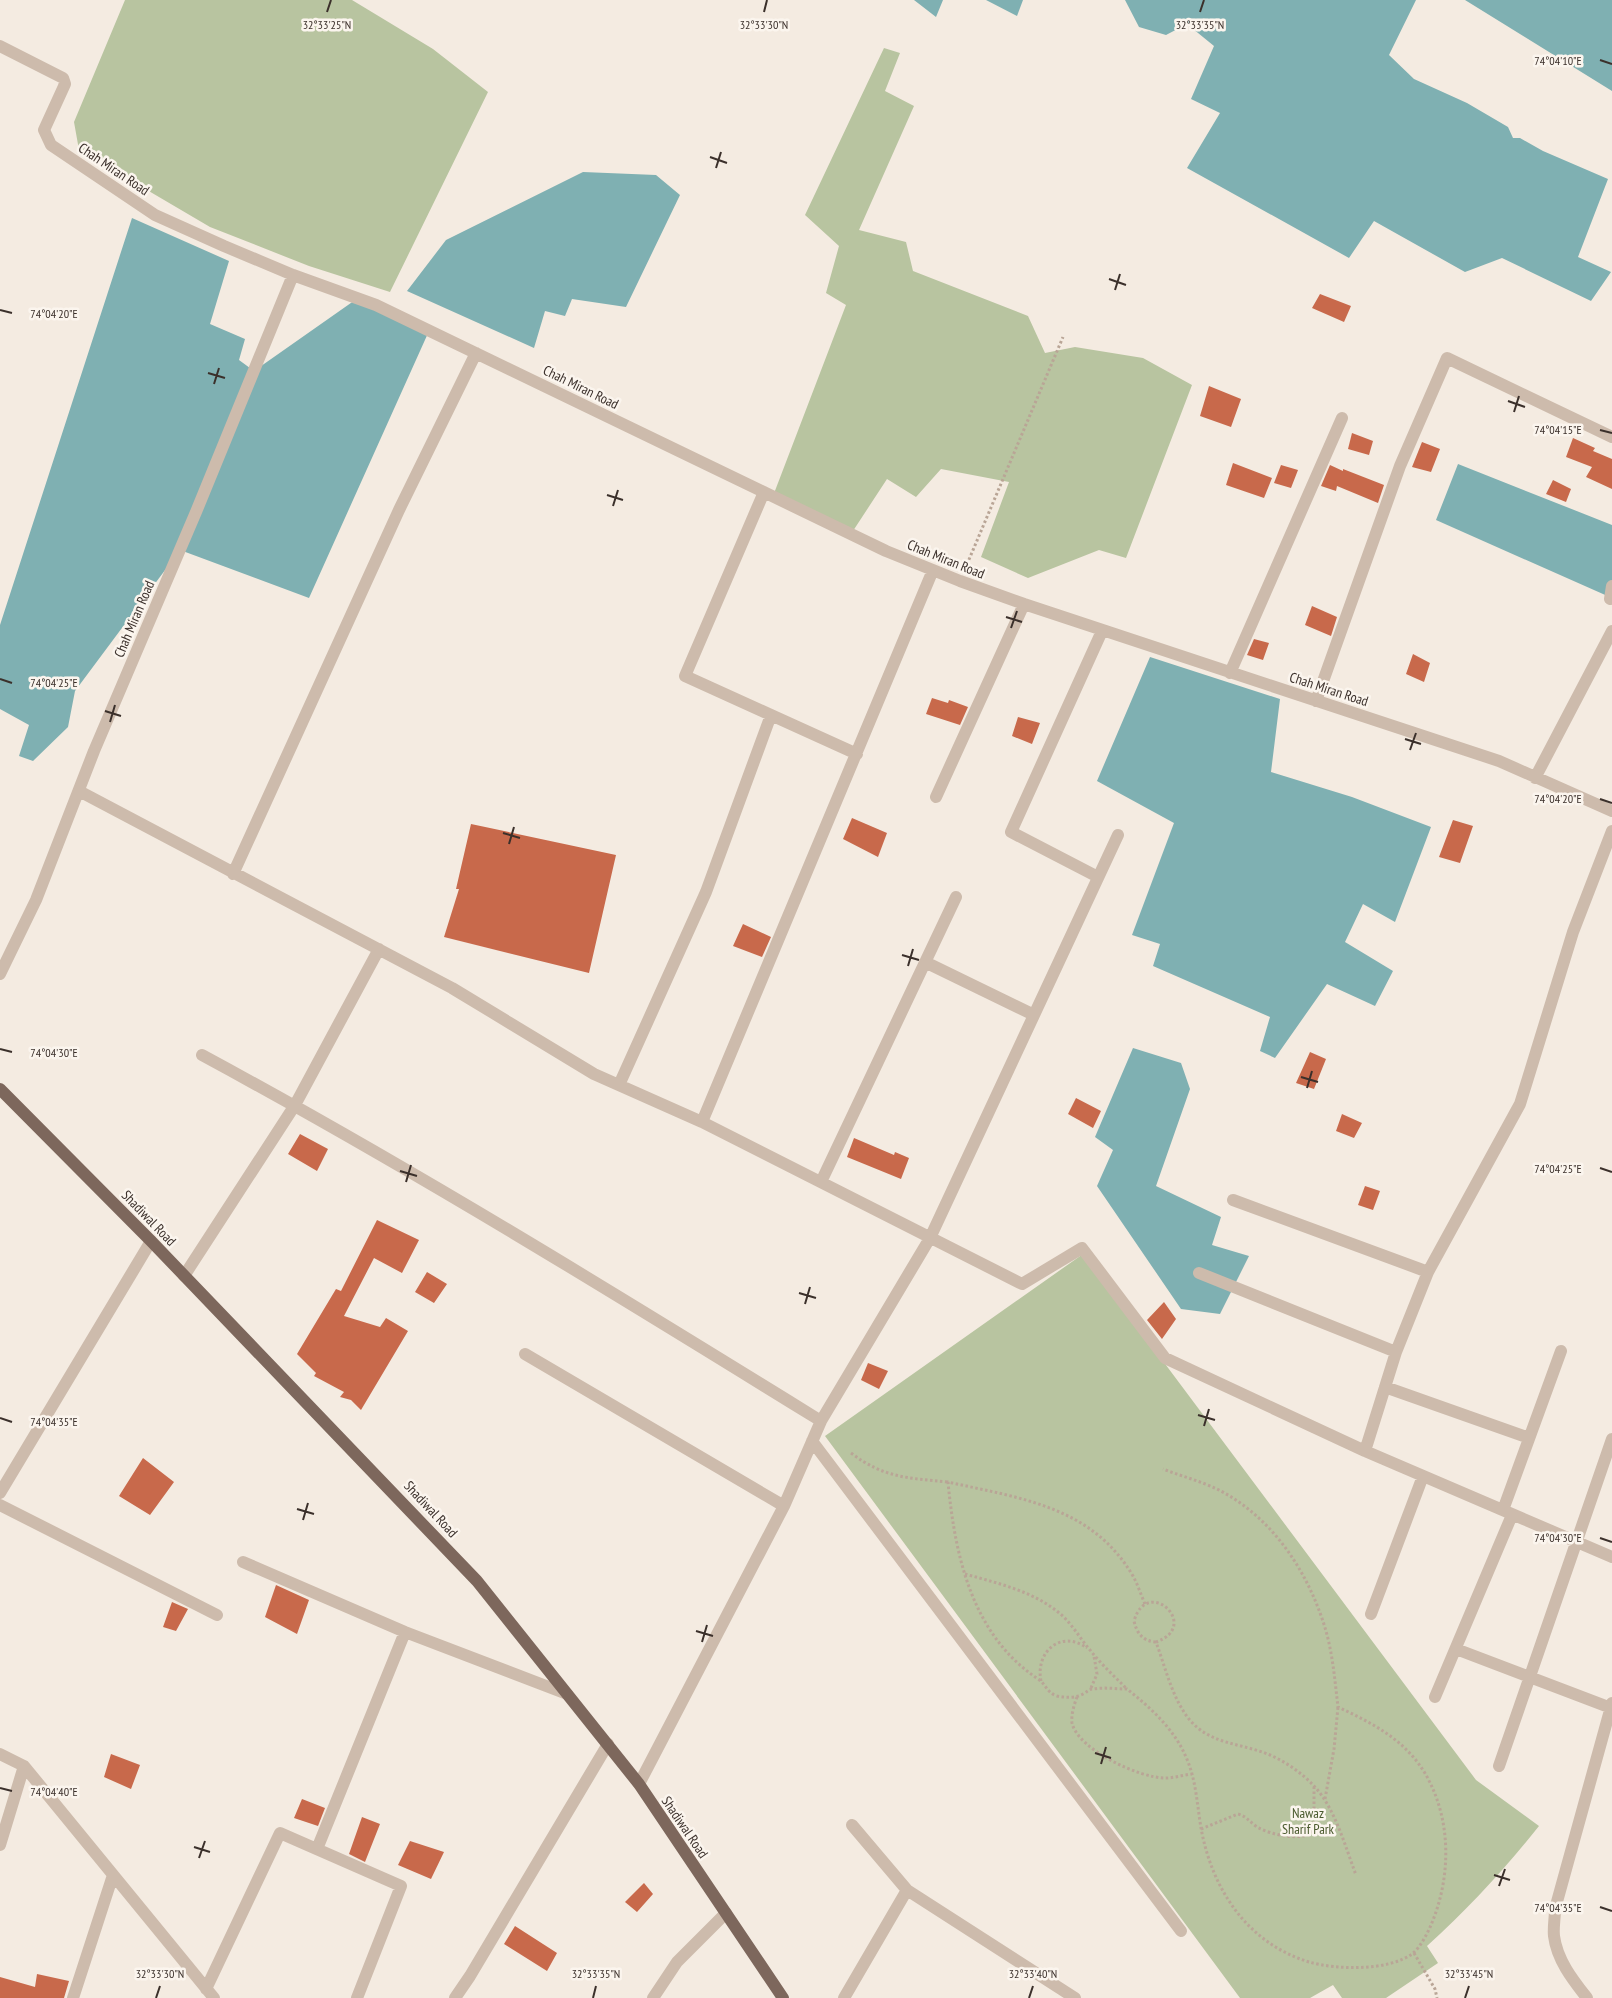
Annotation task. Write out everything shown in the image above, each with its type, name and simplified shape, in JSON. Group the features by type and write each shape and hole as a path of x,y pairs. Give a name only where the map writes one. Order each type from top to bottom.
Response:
{"main road":[{"name":"Shadiwal Road","path":"0,1088 151,1241 478,1581 638,1784 783,1998"}],"street":[{"name":"Chah Miran Road","path":"0,46 63,78 65,84 44,130 51,145 155,215 294,275 376,305 886,551 960,581 1102,631 1455,746 1499,762 1612,811"},
{"name":"Chah Miran Road","path":"0,974 36,900 79,791 294,275"},
{"path":"233,874 394,519 476,353"},
{"path":"1316,701 1400,466 1447,358 1612,437"},
{"path":"1230,673 1342,418"},
{"path":"764,492 685,676 857,754"},
{"path":"702,1122 933,570"},
{"path":"1610,599 1612,586"},
{"path":"936,796 1024,604"},
{"path":"1098,878 1011,832 1102,631"},
{"path":"1535,778 1612,631"},
{"path":"619,1085 706,892 771,715"},
{"path":"79,791 452,988 594,1074 702,1122 1022,1284 1082,1248 1165,1358 1365,1451 1612,1557"},
{"path":"1365,1451 1396,1352 1428,1272 1520,1104 1572,932 1612,831"},
{"path":"638,1784 784,1506 821,1421 930,1238 1118,835"},
{"path":"821,1182 956,897"},
{"path":"184,1276 295,1105 379,949"},
{"path":"925,962 1034,1015"},
{"path":"202,1055 295,1105 556,1258 821,1421"},
{"path":"1233,1200 1428,1272"},
{"path":"0,1493 151,1241"},
{"path":"1199,1273 1396,1352"},
{"path":"1435,1698 1508,1512 1529,1438 1561,1351"},
{"path":"525,1354 784,1506"},
{"path":"1385,1386 1529,1438"},
{"path":"1500,1766 1612,1439"},
{"path":"812,1441 1180,1932"},
{"path":"1371,1614 1423,1476"},
{"path":"0,1504 217,1615"},
{"path":"243,1562 405,1632 567,1694"},
{"path":"317,1849 405,1632"},
{"path":"1456,1648 1611,1706 1555,1909 1554,1935 1558,1954 1570,1976 1587,1998"},
{"path":"455,1998 475,1968 608,1744"},
{"path":"0,1754 24,1766 210,1993 280,1833 401,1886 357,1998"},
{"path":"0,1845 24,1766"},
{"path":"852,1826 906,1890 1075,1998"},
{"path":"73,1998 113,1875"},
{"path":"844,1998 906,1890"},
{"path":"653,1998 677,1962 726,1913"}],"path":[{"path":"960,581 1063,337"},
{"path":"851,1452 866,1464 891,1475 948,1482 1051,1507 1076,1520 1101,1538 1120,1558 1133,1576 1145,1604"},
{"path":"1163,1470 1216,1489 1238,1502 1263,1522 1283,1544 1301,1570 1315,1600 1326,1632 1334,1668 1338,1707 1326,1799"},
{"path":"948,1482 952,1519 965,1574 976,1607 991,1633 1007,1653 1024,1670 1041,1681 1052,1694 1077,1697 1091,1689 1127,1689"},
{"path":"965,1574 1014,1589 1038,1599 1058,1612 1074,1628 1090,1650 1127,1689 1162,1720 1175,1736 1186,1756 1192,1774 1201,1830 1218,1884 1233,1909 1251,1929 1275,1947 1309,1962 1342,1968 1362,1967 1384,1964 1414,1953 1427,1933 1436,1912 1443,1886 1446,1853 1438,1801 1426,1775 1394,1737 1369,1721 1338,1707"},
{"path":"1159,1602 1170,1610 1174,1618 1170,1634 1156,1642 1145,1639 1136,1628 1134,1621 1136,1614 1145,1604 1159,1602"},
{"path":"1041,1681 1040,1666 1045,1653 1056,1644 1070,1641 1090,1650 1097,1665 1097,1674 1091,1689"},
{"path":"1156,1642 1180,1704 1188,1718 1198,1728 1210,1737 1227,1744 1270,1755 1296,1770 1326,1799 1356,1874"},
{"path":"1077,1697 1072,1717 1075,1731 1105,1757 1126,1768 1149,1776 1166,1778 1192,1774"},
{"path":"1201,1830 1238,1814 1246,1817 1262,1829 1291,1837 1311,1834 1314,1830 1314,1786"},
{"path":"1414,1953 1435,1989 1437,1998"}],"green space":[{"path":"125,0 352,0 433,49 488,92 390,292 309,266 210,227 79,150 74,122"},
{"path":"884,48 900,53 885,91 914,106 859,230 906,242 913,271 1028,316 1045,353 1075,347 1143,358 1192,385 1126,558 1099,550 1028,578 981,557 1009,482 941,469 916,497 887,479 851,534 773,496 846,305 826,293 839,246 805,215"},
{"name":"Nawaz Sharif Park","path":"1083,1254 1476,1780 1539,1826 1486,1888 1427,1946 1438,1963 1386,1998 1342,1998 1333,1985 1310,1998 1240,1998 825,1436"}],"water":[{"path":"914,0 943,0 936,17"},
{"path":"986,0 1023,0 1017,16"},
{"path":"1125,0 1416,0 1389,55 1414,79 1467,103 1508,127 1513,138 1520,138 1543,151 1608,179 1578,257 1611,272 1591,301 1502,258 1465,272 1374,221 1349,258 1187,168 1220,113 1191,99 1214,46 1187,24 1166,35 1139,27"},
{"path":"1465,0 1612,0 1612,91"},
{"path":"583,172 656,175 680,195 626,307 572,299 565,316 545,311 534,348 407,291 446,240"},
{"path":"132,218 229,261 210,324 245,339 239,360 254,371 358,298 429,331 309,598 180,550 75,691 68,727 33,761 19,756 29,725 0,709 0,625"},
{"path":"1458,464 1612,525 1612,598 1436,520"},
{"path":"1150,657 1280,699 1271,772 1352,797 1431,827 1395,922 1363,904 1345,942 1393,971 1375,1006 1327,984 1275,1058 1260,1051 1270,1017 1153,966 1160,944 1132,935 1174,823 1097,781"},
{"path":"1133,1048 1181,1063 1190,1089 1156,1186 1221,1217 1212,1245 1249,1256 1220,1314 1181,1309 1097,1186 1113,1150 1095,1137"}],"building":[{"path":"1320,294 1351,306 1344,322 1312,308"},
{"path":"1209,386 1241,399 1231,427 1200,416"},
{"path":"1352,433 1373,441 1369,455 1348,449"},
{"path":"1573,438 1595,448 1593,451 1612,459 1612,489 1586,477 1592,467 1566,457"},
{"path":"1422,442 1440,449 1431,472 1412,467"},
{"path":"1233,463 1272,478 1264,498 1226,485"},
{"path":"1281,465 1298,470 1291,488 1274,483"},
{"path":"1330,465 1384,485 1378,503 1337,486 1336,491 1321,486"},
{"path":"1553,480 1571,489 1566,502 1546,494"},
{"path":"1312,606 1337,617 1331,636 1305,625"},
{"path":"1254,639 1269,643 1263,660 1247,655"},
{"path":"1413,654 1430,663 1424,682 1406,674"},
{"path":"932,698 948,703 949,700 968,707 960,725 926,714"},
{"path":"1018,717 1040,723 1032,744 1012,736"},
{"path":"852,818 887,833 878,857 843,839"},
{"path":"1453,820 1473,826 1460,863 1439,857"},
{"path":"471,824 616,855 589,973 444,937 459,889 456,889"},
{"path":"743,924 771,937 762,957 733,946"},
{"path":"1310,1052 1326,1059 1314,1089 1296,1083"},
{"path":"1076,1098 1101,1111 1093,1128 1068,1114"},
{"path":"1342,1114 1362,1123 1354,1138 1336,1131"},
{"path":"300,1134 328,1149 317,1171 288,1154"},
{"path":"854,1138 894,1155 895,1152 909,1158 901,1179 847,1157"},
{"path":"1365,1186 1380,1191 1373,1210 1358,1205"},
{"path":"377,1220 419,1240 402,1273 374,1258 344,1316 380,1327 386,1318 408,1331 361,1410 351,1400 340,1397 344,1392 314,1376 316,1373 297,1354 336,1289 341,1291"},
{"path":"427,1272 447,1284 434,1303 415,1292"},
{"path":"1164,1302 1176,1319 1162,1339 1147,1320"},
{"path":"868,1363 888,1371 879,1389 861,1380"},
{"path":"143,1458 174,1482 150,1515 119,1496"},
{"path":"276,1585 309,1600 297,1634 265,1617"},
{"path":"172,1602 188,1609 176,1631 163,1627"},
{"path":"111,1754 140,1765 131,1789 104,1777"},
{"path":"302,1799 325,1808 318,1826 294,1818"},
{"path":"362,1817 380,1824 365,1862 349,1854"},
{"path":"410,1841 444,1852 431,1879 398,1865"},
{"path":"644,1883 653,1894 637,1912 625,1902"},
{"path":"515,1926 557,1953 547,1971 504,1944"},
{"path":"37,1974 69,1981 64,1998 0,1998 0,1977 35,1987"}]}
